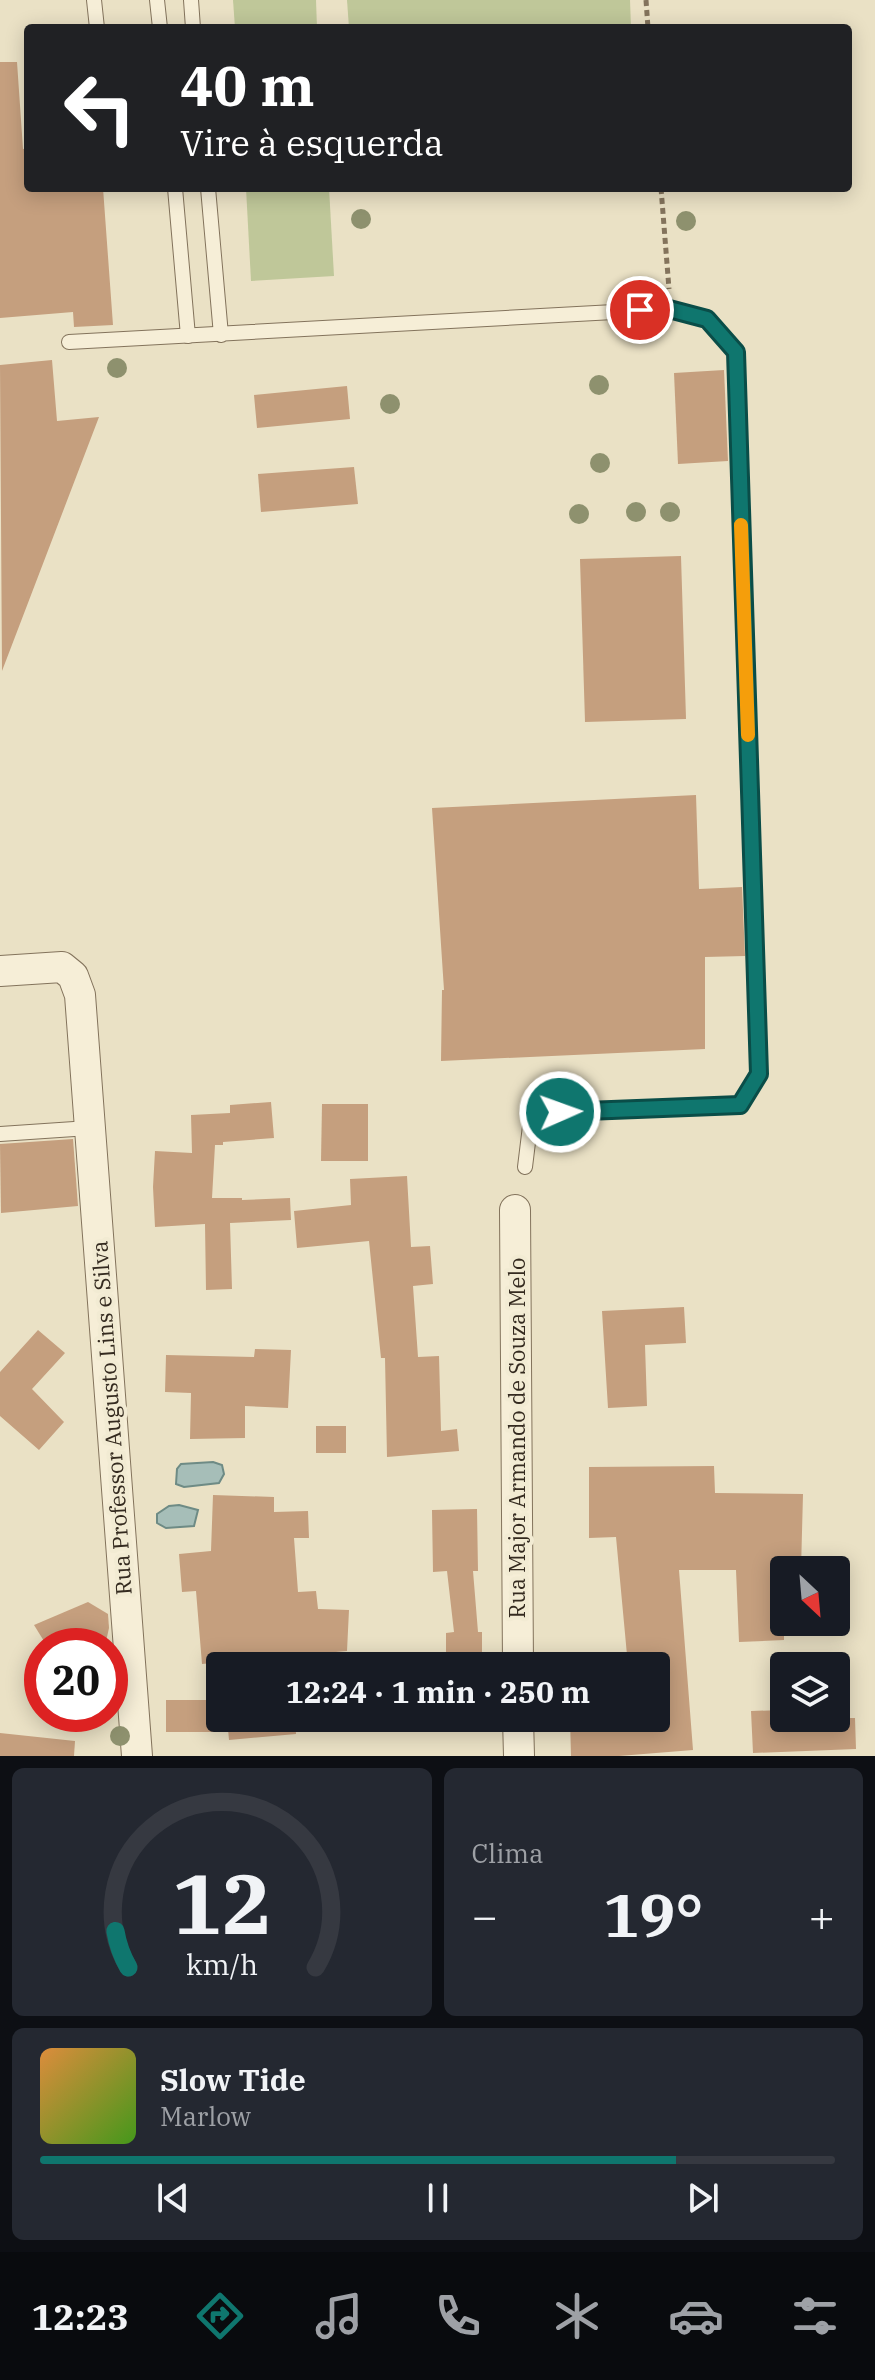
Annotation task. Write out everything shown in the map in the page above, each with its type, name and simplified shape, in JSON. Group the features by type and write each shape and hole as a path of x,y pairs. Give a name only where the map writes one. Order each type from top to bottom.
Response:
{"street":[{"name":"Rua Professor Augusto Lins e Silva","path":"0,971 62,967 73,976 80,995 137,1756"},
{"name":"Rua Major Armando de Souza Melo","path":"515,1210 518,1652"},
{"path":"518,1732 519,1756"}],"lane":[{"path":"94,0 97,24"},
{"path":"157,0 160,24"},
{"path":"191,0 193,24"},
{"path":"175,192 188,336"},
{"path":"208,192 221,335"},
{"path":"69,342 669,309 707,319 736,352 759,1074 740,1105 560,1112 530,1126 525,1167"},
{"path":"0,1134 89,1128"}],"path":[{"path":"646,0 648,24"},
{"path":"661,192 669,290"}],"green space":[{"path":"233,0 316,0 317,24 235,24"},
{"path":"347,0 630,0 631,24 349,24"},
{"path":"246,192 329,192 334,276 251,281"}],"water":[{"path":"213,1462 222,1465 224,1474 219,1483 184,1487 176,1484 177,1469 181,1464"},
{"path":"169,1506 198,1510 194,1526 166,1528 157,1523 157,1514"}],"building":[{"path":"0,62 17,62 24,192 103,192 113,325 74,327 73,312 0,318"},
{"path":"52,360 57,421 99,417 2,671 0,365"},
{"path":"724,370 728,461 678,464 674,373"},
{"path":"347,386 350,419 257,428 254,395"},
{"path":"354,467 358,504 261,512 258,474"},
{"path":"681,556 686,719 585,722 580,559"},
{"path":"696,795 699,889 742,887 745,956 705,957 705,1049 441,1061 444,990 432,808"},
{"path":"271,1102 274,1138 215,1145 212,1198 290,1198 291,1220 230,1223 232,1289 206,1290 205,1224 155,1227 155,1151 192,1153 191,1115 230,1113 230,1105"},
{"path":"322,1104 368,1104 368,1161 321,1161"},
{"path":"73,1139 78,1206 1,1213 0,1144"},
{"path":"407,1176 411,1247 430,1246 433,1284 413,1286 418,1357 439,1356 441,1431 457,1429 459,1451 387,1457 385,1358 381,1358 369,1241 297,1248 294,1211 351,1205 350,1179"},
{"path":"684,1307 686,1343 645,1345 647,1406 608,1408 602,1311"},
{"path":"38,1330 65,1353 32,1389 64,1422 39,1450 0,1416 0,1372"},
{"path":"255,1349 291,1350 288,1408 245,1406 245,1438 190,1439 191,1393 165,1392 166,1355 254,1357"},
{"path":"316,1426 346,1426 346,1453 316,1453"},
{"path":"714,1466 715,1493 803,1494 801,1556 770,1556 770,1636 784,1636 784,1640 739,1642 736,1570 679,1570 693,1750 571,1756 570,1732 670,1732 670,1652 627,1652 616,1537 589,1538 589,1467"},
{"path":"213,1495 274,1497 274,1512 308,1511 309,1538 294,1538 298,1592 316,1591 318,1609 349,1610 347,1651 206,1652 206,1664 202,1664 196,1591 182,1592 179,1554 211,1551"},
{"path":"477,1509 478,1571 473,1571 482,1652 446,1652 446,1633 454,1632 447,1571 433,1572 432,1510"},
{"path":"88,1602 108,1614 109,1628 36,1628 34,1625"},
{"path":"166,1700 206,1700 206,1732 166,1732"},
{"path":"770,1710 770,1732 850,1732 850,1718 855,1718 856,1749 753,1753 751,1711"},
{"path":"228,1732 296,1732 296,1734 229,1740"},
{"path":"0,1733 75,1741 74,1756 0,1756"}],"slow traffic":[{"path":"741,525 748,735"}],"route":[{"path":"560,1112 740,1105 759,1074 736,352 707,319 669,309 640,310"}]}
